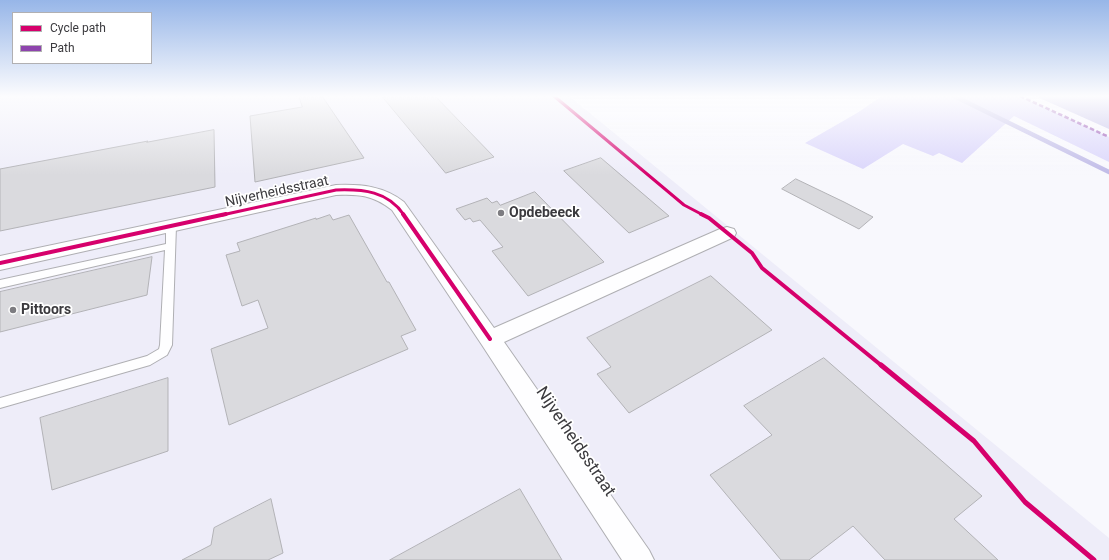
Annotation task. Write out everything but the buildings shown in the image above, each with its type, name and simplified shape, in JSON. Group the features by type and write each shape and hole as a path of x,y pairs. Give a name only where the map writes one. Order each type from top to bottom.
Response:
{"street":[{"name":"Nijverheidsstraat","path":"0,263 336,190 355,189 375,192 388,196 398,206 639,560"},
{"path":"490,340 727,233"}],"lane":[{"path":"0,403 150,360 163,352 166,345 171,226"},
{"path":"0,284 170,246"}],"shaded area":[{"path":"0,122 601,122 1109,538 1109,560 0,560"},
{"path":"841,122 1007,122 962,163 939,153 933,156 903,144 863,169 805,143"},
{"path":"1027,122 1076,122 1109,137 1109,162"},
{"path":"1094,122 1109,122 1109,129"}],"waterway":[{"path":"1007,122 1109,172"}],"marked path":[{"path":"1077,122 1109,137"}],"cycle path":[{"path":"585,122 684,205 709,218 752,253 762,268 974,441 1025,502 1094,560"},
{"path":"0,263 336,190 369,191 384,196 398,206 490,339"}],"place":[{"name":"Opdebeeck","path":"501,213"},
{"name":"Pittoors","path":"13,310"}]}
